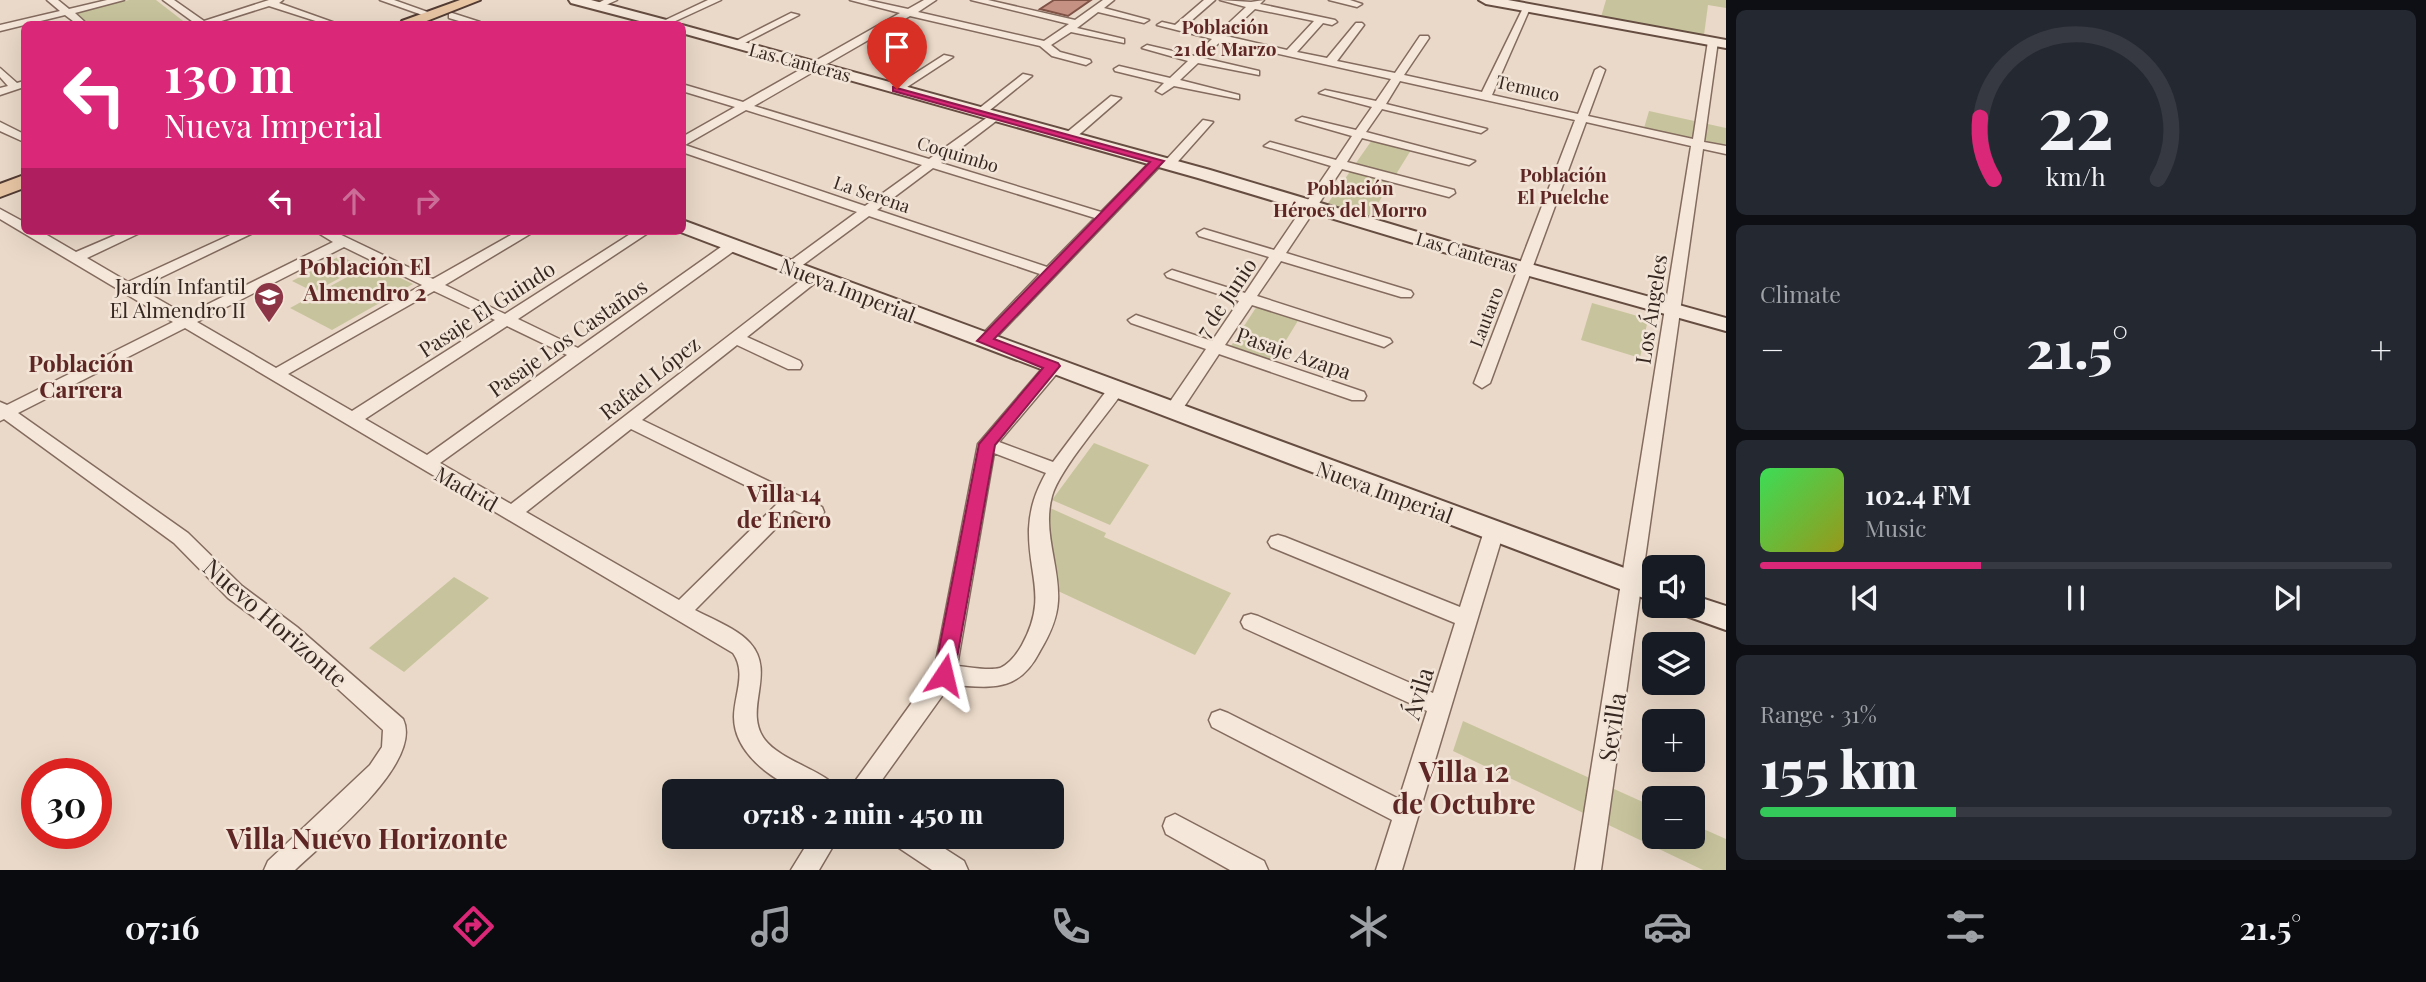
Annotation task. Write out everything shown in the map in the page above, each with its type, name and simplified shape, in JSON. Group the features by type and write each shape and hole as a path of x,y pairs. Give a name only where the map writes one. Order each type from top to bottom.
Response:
{"main road":[{"path":"431,20 478,2"},
{"path":"431,20 452,16 478,2"},
{"path":"0,179 21,170"},
{"path":"0,191 21,182"}],"street":[{"path":"52,0 78,21"},
{"path":"29,21 119,0"},
{"path":"168,0 199,21"},
{"path":"385,0 431,20"},
{"path":"576,0 652,21"},
{"path":"597,6 612,0"},
{"path":"670,21 716,0"},
{"path":"855,0 1044,44 1056,54 1086,62"},
{"path":"686,140 932,0"},
{"path":"976,0 1120,41"},
{"path":"1088,0 1144,20"},
{"path":"1177,28 1210,0"},
{"path":"1226,0 1256,3 1332,22"},
{"path":"1334,0 1357,4"},
{"path":"1486,0 1720,43"},
{"path":"212,21 274,1 325,21"},
{"path":"1584,18 1590,2"},
{"path":"1162,91 1256,3"},
{"path":"1044,44 1103,4"},
{"path":"1485,97 1528,8"},
{"path":"735,44 794,15"},
{"path":"452,16 468,21"},
{"path":"1290,53 1320,20"},
{"path":"0,28 21,23"},
{"name":"Temuco","path":"1163,24 1726,150"},
{"path":"1326,61 1359,24"},
{"name":"Las Canteras","path":"686,30 1164,162 1525,269 1726,325"},
{"name":"7 de Junio","path":"1172,412 1424,38"},
{"name":"Los Ángeles","path":"1646,555 1673,310 1699,144 1720,43"},
{"path":"1147,48 1255,73"},
{"path":"897,89 948,57"},
{"path":"1119,69 1235,97"},
{"name":"Lautaro","path":"1482,383 1600,70"},
{"path":"0,71 20,85"},
{"path":"791,267 929,163 988,114 1027,76"},
{"path":"0,92 20,85"},
{"name":"Coquimbo","path":"686,88 1104,217"},
{"path":"1325,93 1481,130"},
{"path":"1070,136 1115,98"},
{"path":"1302,120 1469,161"},
{"path":"984,341 1104,217 1207,122"},
{"path":"0,126 21,137"},
{"path":"1270,146 1449,192"},
{"name":"La Serena","path":"686,149 1050,273"},
{"path":"0,214 21,226"},
{"name":"Nueva Imperial","path":"686,227 1642,587"},
{"path":"1204,233 1406,294"},
{"name":"Madrid","path":"37,235 746,653 752,668 744,720 752,741 769,759 805,779"},
{"path":"75,258 128,235"},
{"path":"127,288 241,235"},
{"path":"330,235 579,355"},
{"path":"275,375 433,285 513,235"},
{"name":"Pasaje El Guindo","path":"351,420 638,235"},
{"path":"2,412 344,242"},
{"name":"Pasaje Los Castaños","path":"425,464 733,245"},
{"path":"1172,274 1384,342"},
{"name":"Rafael López","path":"511,514 815,276"},
{"name":"Pasaje Azapa","path":"1136,320 1358,396"},
{"path":"736,338 794,365"},
{"path":"869,779 944,675 987,444 1053,366"},
{"path":"944,675 999,678 1014,671 1026,658 1046,614 1047,587 1039,530 1043,495 1057,470 1115,390"},
{"name":"Nuevo Horizonte","path":"2,412 180,538 236,592 290,633 395,726 393,749 378,773 277,870"},
{"path":"630,421 815,512"},
{"path":"987,444 1057,470"},
{"path":"678,612 792,501"},
{"name":"Ávila","path":"1389,870 1494,531"},
{"path":"1278,542 1467,619"},
{"name":"Sevilla","path":"1588,870 1642,592"},
{"path":"1705,611 1726,618"},
{"path":"1251,622 1440,707"},
{"path":"1220,720 1406,815"},
{"path":"1175,826 1255,870"},
{"path":"804,870 818,849"},
{"path":"922,849 955,870"}],"shaded area":[{"path":"129,0 156,0 183,21 80,21 70,14"},
{"path":"1606,0 1726,0 1726,8 1708,5 1704,35 1601,17"},
{"path":"1649,111 1726,128 1726,146 1644,128"},
{"path":"1372,140 1411,150 1369,218 1326,206"},
{"path":"340,256 362,266 314,292 292,281"},
{"name":"Población El Almendro 2","path":"371,264 413,284 332,330 290,308"},
{"path":"1592,303 1648,319 1640,358 1581,340"},
{"path":"1257,306 1299,319 1274,360 1231,346"},
{"path":"1094,443 1149,465 1110,525 1052,500"},
{"path":"1050,508 1106,533 1104,537 1231,593 1195,655 1058,591 1048,530"},
{"path":"454,577 489,598 404,672 369,648"},
{"path":"1463,721 1642,802 1642,841 1453,751"},
{"path":"1705,830 1726,839 1726,870 1703,870 1659,849 1705,849"}],"building":[{"path":"1054,0 1091,0 1068,16 1040,9"}],"place":[{"name":"Jardín Infantil El Almendro II","path":"269,324"}],"district":[{"name":"Población 21 de Marzo","path":"1225,37"},
{"name":"Población El Puelche","path":"1563,185"},
{"name":"Población Héroes del Morro","path":"1350,198"},
{"name":"Población El Almendro 2","path":"365,278"},
{"name":"Población Carrera","path":"81,375"},
{"name":"Villa 14 de Enero","path":"784,505"},
{"name":"Villa 12 de Octubre","path":"1464,786"},
{"name":"Villa Nuevo Horizonte","path":"367,837"}],"route":[{"path":"897,89 1158,161 984,341 1053,366 987,444 944,675"}]}
